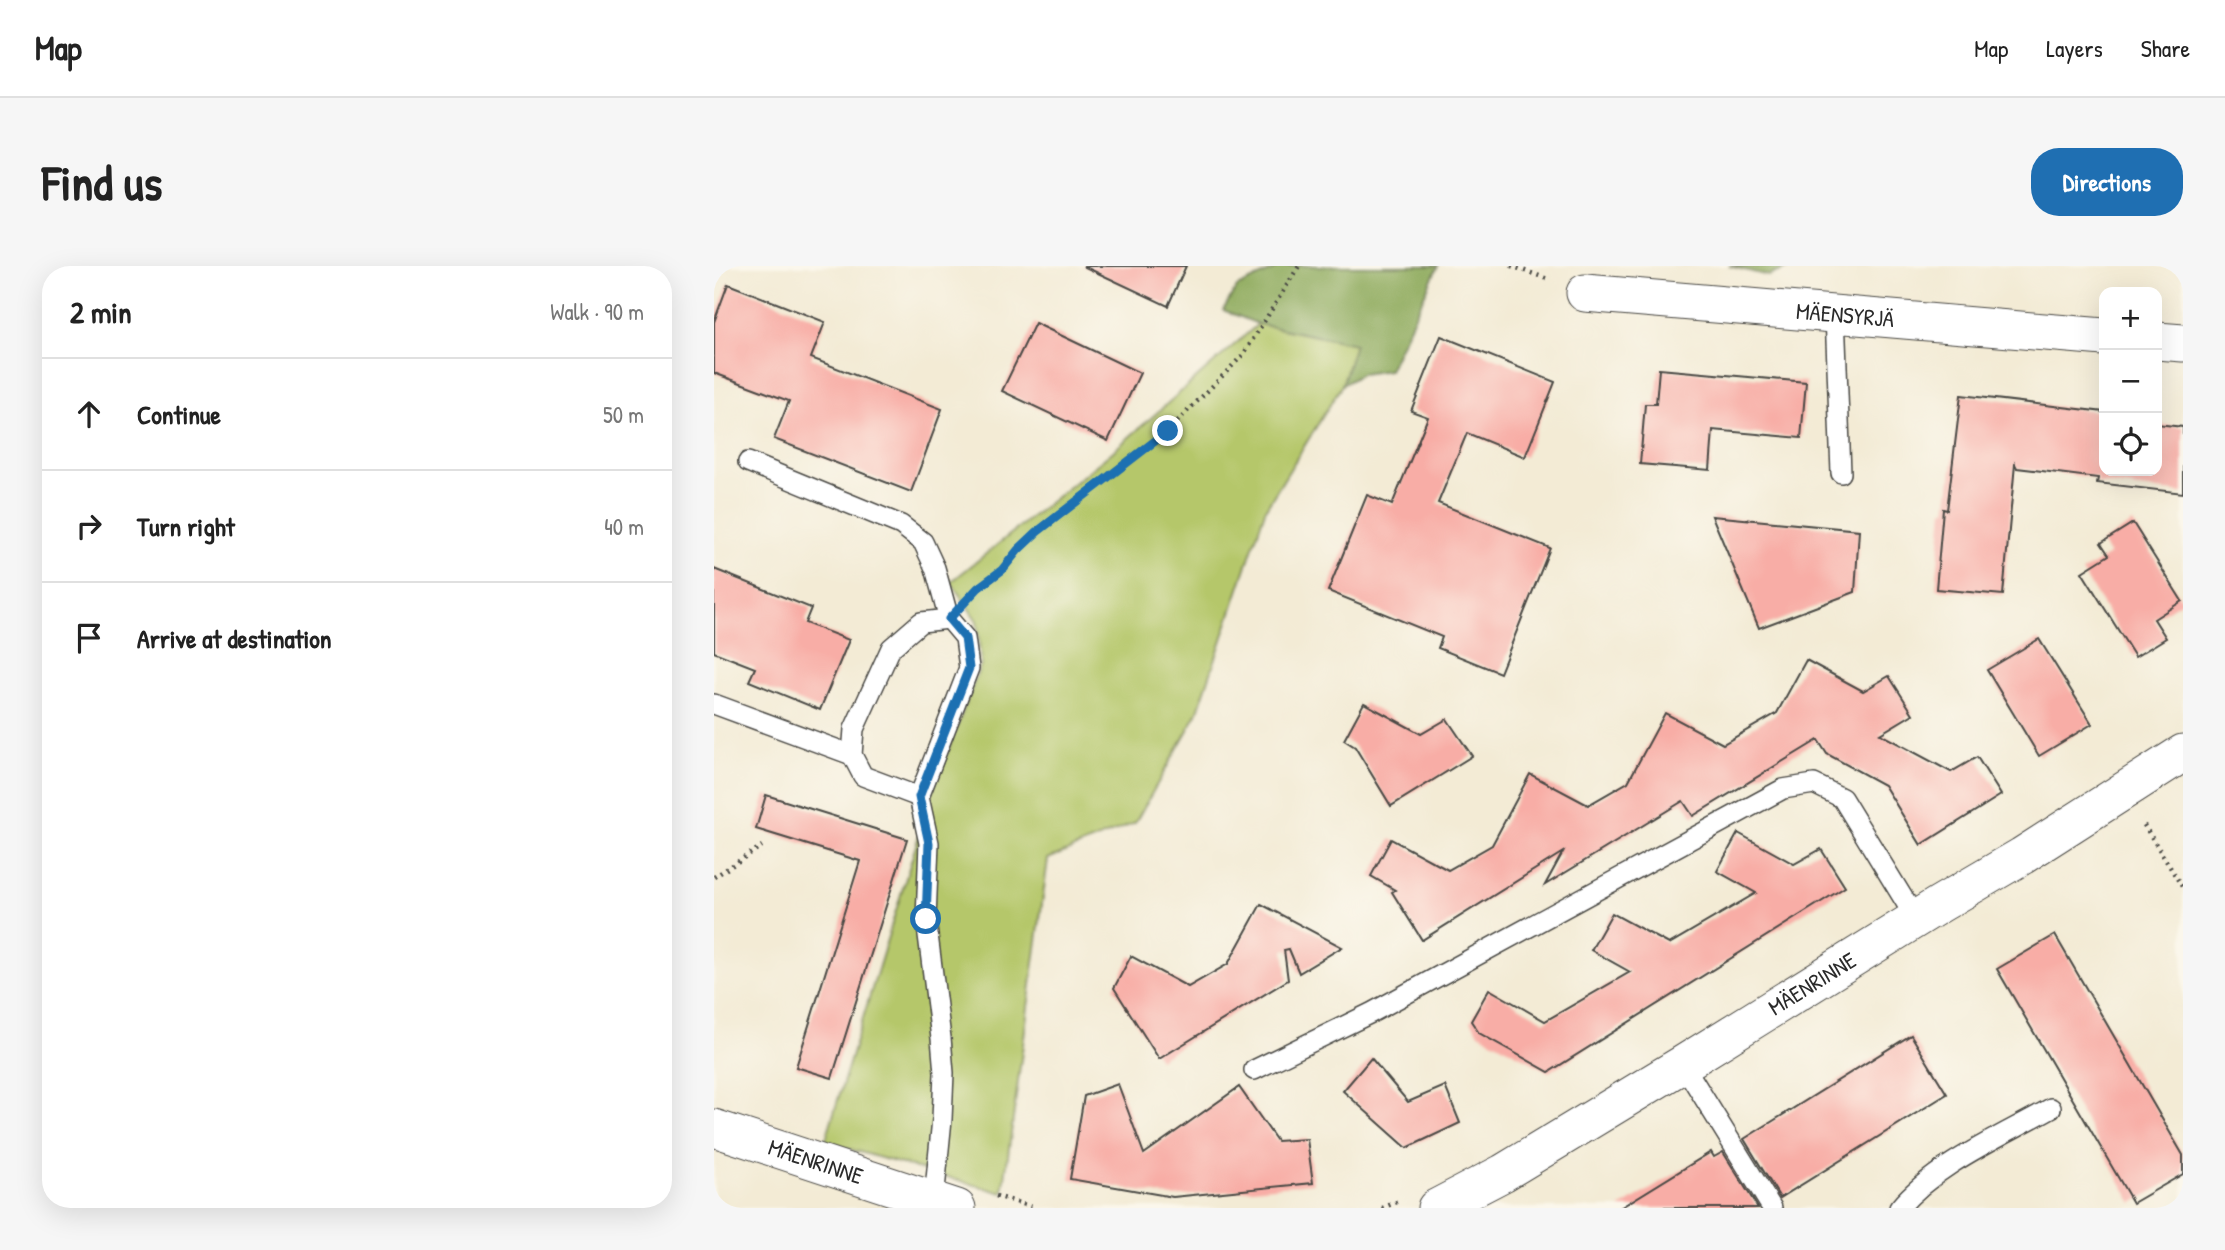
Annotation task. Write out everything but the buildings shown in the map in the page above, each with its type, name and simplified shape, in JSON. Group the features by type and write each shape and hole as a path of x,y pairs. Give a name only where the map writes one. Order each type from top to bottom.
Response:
{"street":[{"name":"MÄENSYRJÄ","path":"1585,293 2099,337"},
{"path":"2162,341 2183,343"},
{"name":"MÄENRINNE","path":"1436,1208 1503,1173 1683,1064 2183,753"},
{"name":"MÄENRINNE","path":"714,1128 946,1204"}],"lane":[{"path":"1835,314 1841,473"},
{"path":"748,462 901,525 923,542 935,568 949,619 965,638 969,668 919,797 929,843 926,919 942,1038 946,1204"},
{"path":"919,797 863,776 852,755 854,729 891,648 921,622 949,619"},
{"path":"714,704 852,755"},
{"path":"1254,1070 1371,1013 1783,789 1814,784 1842,799 1916,919"},
{"path":"1683,1064 1772,1208"},
{"path":"1899,1208 1911,1194 1947,1168 2051,1108"}],"path":[{"path":"949,619 978,588 1002,570 1037,532 1177,422 1242,355 1299,266"},
{"path":"2124,792 2183,888"},
{"path":"714,877 762,846"}],"green space":[{"path":"1282,266 1438,266 1389,370 1361,374 1342,385 1355,344 1258,324 1223,310 1237,287"},
{"path":"1729,266 1788,266 1788,268 1768,276"},
{"path":"1258,324 1356,344 1342,385 1266,508 1197,714 1135,823 1048,859 1003,1193 825,1142 932,793 981,664 977,621 951,582 1111,453"}],"route":[{"path":"926,919 929,843 919,797 969,668 965,638 949,619 978,588 1002,570 1037,532 1168,431"}]}
